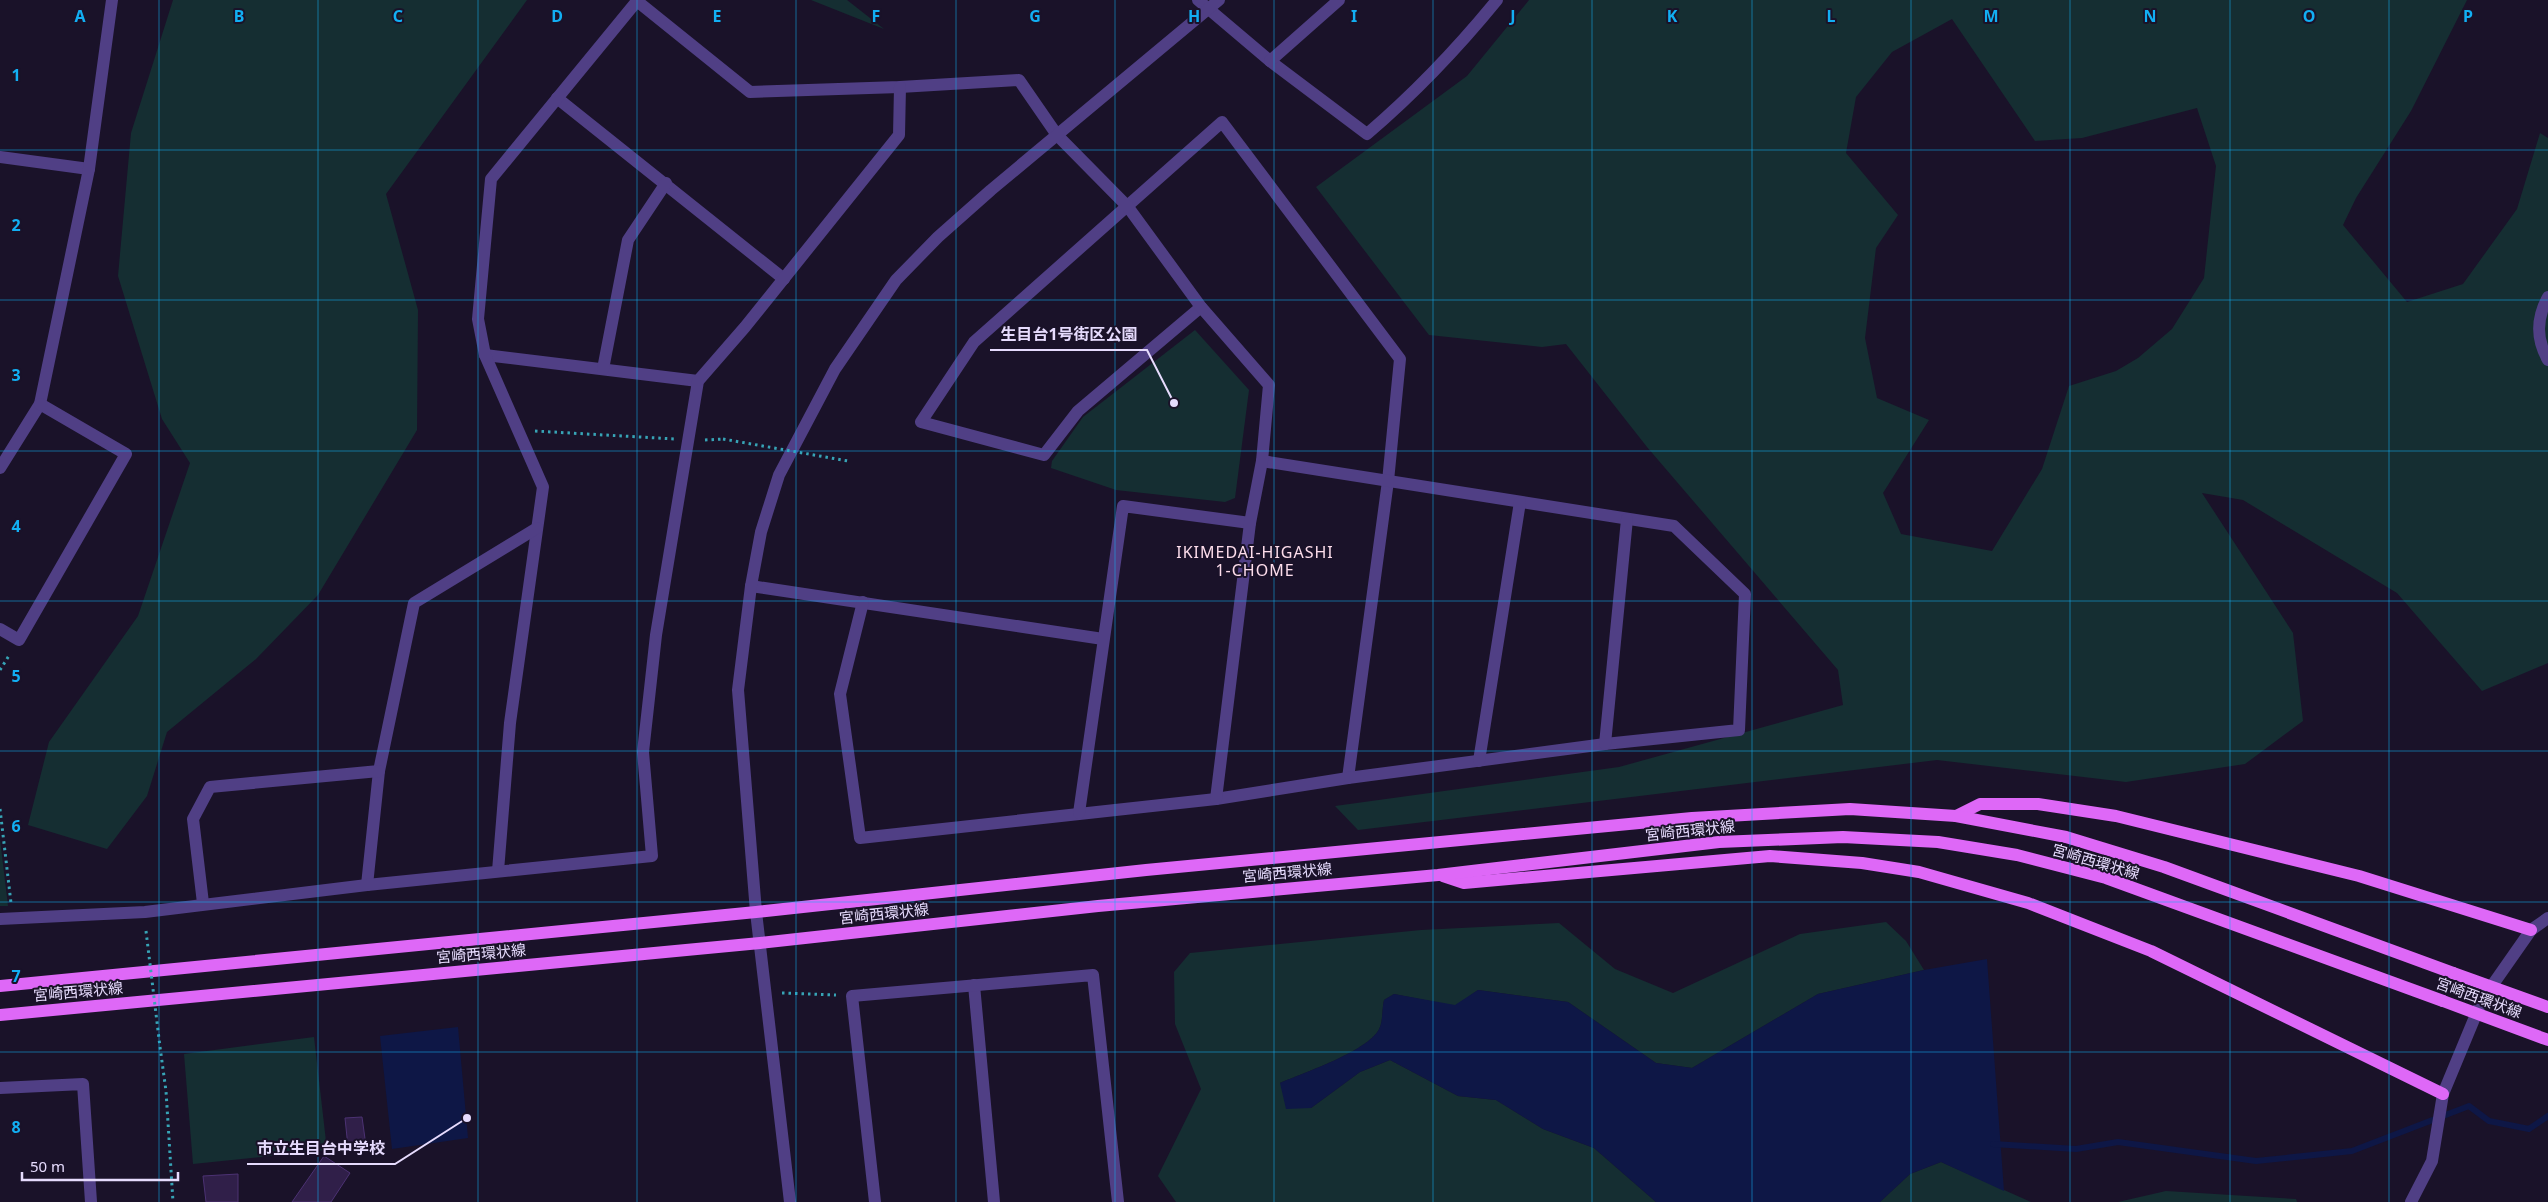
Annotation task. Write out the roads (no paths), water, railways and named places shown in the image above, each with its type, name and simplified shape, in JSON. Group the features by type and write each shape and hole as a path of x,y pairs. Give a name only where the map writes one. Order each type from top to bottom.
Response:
{"main road":[{"path":"1956,816 1980,804 2038,804 2116,816 2359,876 2531,930"},
{"name":"宮崎西環状線","path":"0,986 756,912 1146,870 1692,818 1850,809 1956,816 2066,837 2164,867 2453,974 2548,1007"},
{"name":"宮崎西環状線","path":"0,1015 760,943 1098,906 1438,875 1719,842 1843,837 1938,842 2017,855 2106,878 2548,1040"},
{"path":"1438,875 1464,883 1770,856 1862,863 1919,872 2028,902 2151,951 2443,1094"}],"street":[{"path":"0,468 40,404 89,169 112,0"},
{"path":"1198,0 1270,61 1367,134 1413,94 1471,32 1497,0"},
{"path":"790,1202 767,992 756,912 738,690 751,586 761,532 780,475 835,369 896,280 945,231 1219,0"},
{"path":"1270,61 1339,0"},
{"path":"498,871 510,723 543,487 485,355 478,319 491,179 637,1 750,92 900,88 1019,80 1057,135 1128,207 1201,307 1269,385 1262,461 1250,523 1216,799"},
{"path":"0,919 145,912 203,903 652,856 644,752 656,634 698,381 784,279 899,135 900,88"},
{"path":"557,98 784,279"},
{"path":"1201,307 1078,411 1044,455 921,422 974,342 1222,122 1400,359 1388,481 1348,778"},
{"path":"0,157 89,169"},
{"path":"603,369 628,240 666,183"},
{"path":"2548,298 2539,314 2539,340 2548,360"},
{"path":"485,355 698,381"},
{"path":"0,628 19,640 126,454 40,404"},
{"path":"863,602 840,694 860,838 1216,799 1348,778 1605,744 1739,730 1745,594 1674,526 1262,461"},
{"path":"1479,761 1520,502"},
{"path":"1079,813 1123,506 1250,523"},
{"path":"1605,744 1627,519"},
{"path":"367,885 378,771 414,604 537,528"},
{"path":"751,586 1103,639"},
{"path":"203,903 193,819 210,787 378,771"},
{"path":"2411,1202 2432,1162 2443,1094 2482,1000 2531,930 2548,918"},
{"path":"875,1202 852,996 1093,975 1118,1202"},
{"path":"974,985 994,1202"},
{"path":"0,1088 83,1084 91,1202"}],"waterway":[{"path":"1993,1144 2076,1149 2118,1142 2256,1161 2352,1151 2469,1106 2489,1121 2529,1129 2548,1116"}],"place":[{"name":"生目台1号街区公園","path":"1174,403"},
{"name":"市立生目台中学校","path":"467,1118"}],"district":[{"name":"IKIMEDAI-HIGASHI 1-CHOME","path":"1255,561"}]}
